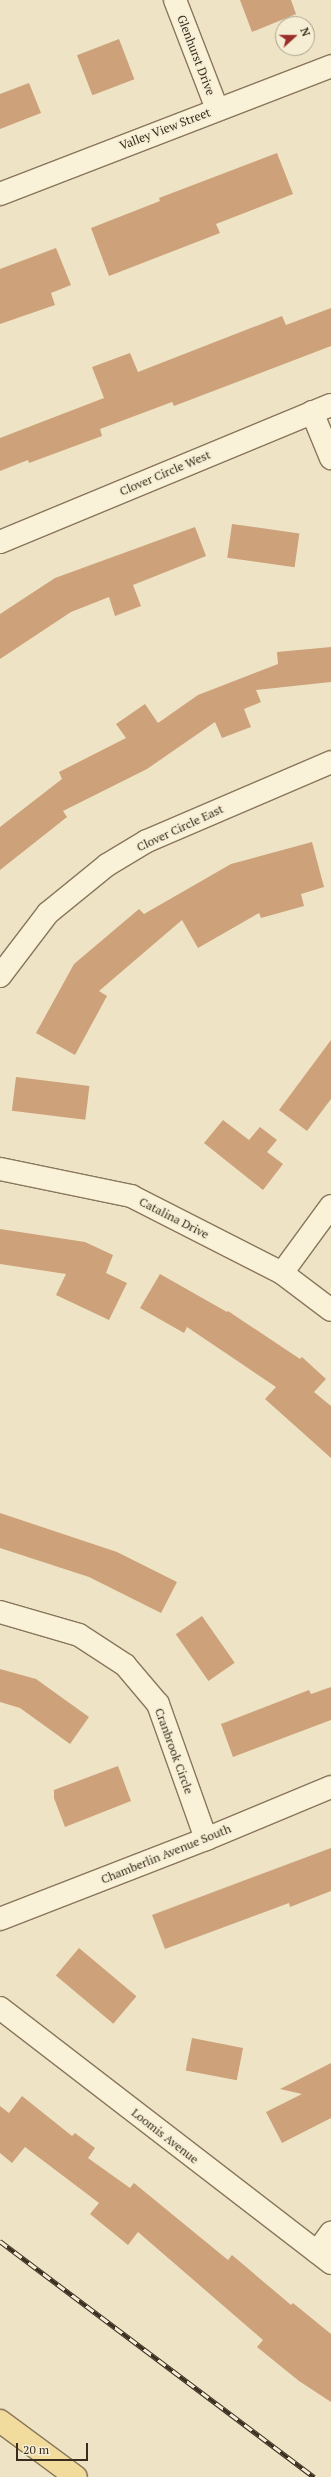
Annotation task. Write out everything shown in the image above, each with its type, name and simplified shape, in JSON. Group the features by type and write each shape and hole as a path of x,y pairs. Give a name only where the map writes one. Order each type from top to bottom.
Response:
{"main road":[{"path":"0,2421 76,2477"}],"street":[{"name":"Glenhurst Drive","path":"175,0 217,109"},
{"name":"Valley View Street","path":"0,194 331,66"},
{"path":"321,409 331,458"},
{"name":"Clover Circle West","path":"0,542 321,409"},
{"name":"Clover Circle East","path":"0,976 48,913 107,865 147,841 331,762"},
{"name":"Catalina Drive","path":"0,1169 132,1196 282,1273 331,1310"},
{"path":"282,1273 331,1206"},
{"name":"Cranbrook Circle","path":"0,1612 79,1635 126,1665 158,1704 206,1839"},
{"name":"Chamberlin Avenue South","path":"0,1919 206,1839 331,1787"},
{"name":"Loomis Avenue","path":"0,2008 324,2257"},
{"path":"324,2257 331,2233"}],"building":[{"path":"240,0 291,0 296,14 291,16 275,16 275,23 252,32"},
{"path":"119,39 134,79 92,95 77,55"},
{"path":"29,83 41,113 0,129 0,94"},
{"path":"277,153 293,194 216,224 220,233 109,276 91,228 160,201 159,198"},
{"path":"56,248 71,285 51,293 55,305 0,324 0,269"},
{"path":"331,308 331,346 174,406 172,402 100,429 102,436 29,463 28,460 0,471 0,438 104,398 92,367 130,353 138,372 282,316 286,325"},
{"path":"232,524 299,533 295,567 227,558"},
{"path":"195,527 206,556 133,585 141,606 115,616 109,597 71,612 0,659 0,614 55,578"},
{"path":"331,647 331,682 256,690 261,702 244,709 251,727 222,738 215,722 147,769 63,811 67,817 0,870 0,827 62,779 59,772 126,738 116,724 145,704 158,723 198,695 278,664 277,652"},
{"path":"312,842 324,887 301,894 304,906 261,918 259,913 198,948 182,920 99,991 107,996 75,1055 36,1033 74,964 139,909 144,914 231,864"},
{"path":"331,1040 331,1099 307,1131 279,1110"},
{"path":"16,1077 89,1086 85,1120 12,1111"},
{"path":"223,1120 249,1140 260,1127 277,1140 267,1152 283,1164 263,1190 204,1143"},
{"path":"0,1229 85,1242 113,1255 106,1273 127,1283 109,1320 56,1295 66,1274 0,1264"},
{"path":"160,1274 227,1312 228,1311 300,1359 302,1357 326,1379 314,1392 331,1406 331,1458 265,1399 276,1387 187,1327 184,1333 140,1308"},
{"path":"0,1513 117,1552 177,1582 161,1613 89,1577 0,1548"},
{"path":"202,1616 235,1663 208,1681 176,1634"},
{"path":"0,1669 36,1679 89,1717 70,1744 20,1708 0,1702"},
{"path":"331,1687 331,1720 233,1757 221,1724 309,1690 311,1694"},
{"path":"118,1766 131,1801 65,1827 54,1798 54,1790"},
{"path":"331,1848 331,1891 290,1907 289,1903 165,1949 152,1915"},
{"path":"79,1948 136,1996 113,2024 56,1976"},
{"path":"192,2038 243,2048 237,2080 186,2070"},
{"path":"331,2063 331,2118 282,2143 266,2112 302,2094 280,2089"},
{"path":"22,2096 72,2136 75,2133 95,2148 88,2158 130,2188 134,2183 228,2260 232,2255 291,2305 293,2303 331,2334 331,2402 299,2381 257,2347 263,2340 138,2232 128,2245 90,2214 99,2203 25,2147 12,2163 0,2153 0,2106 9,2113"}],"railway":[{"path":"0,2241 314,2477"}]}
